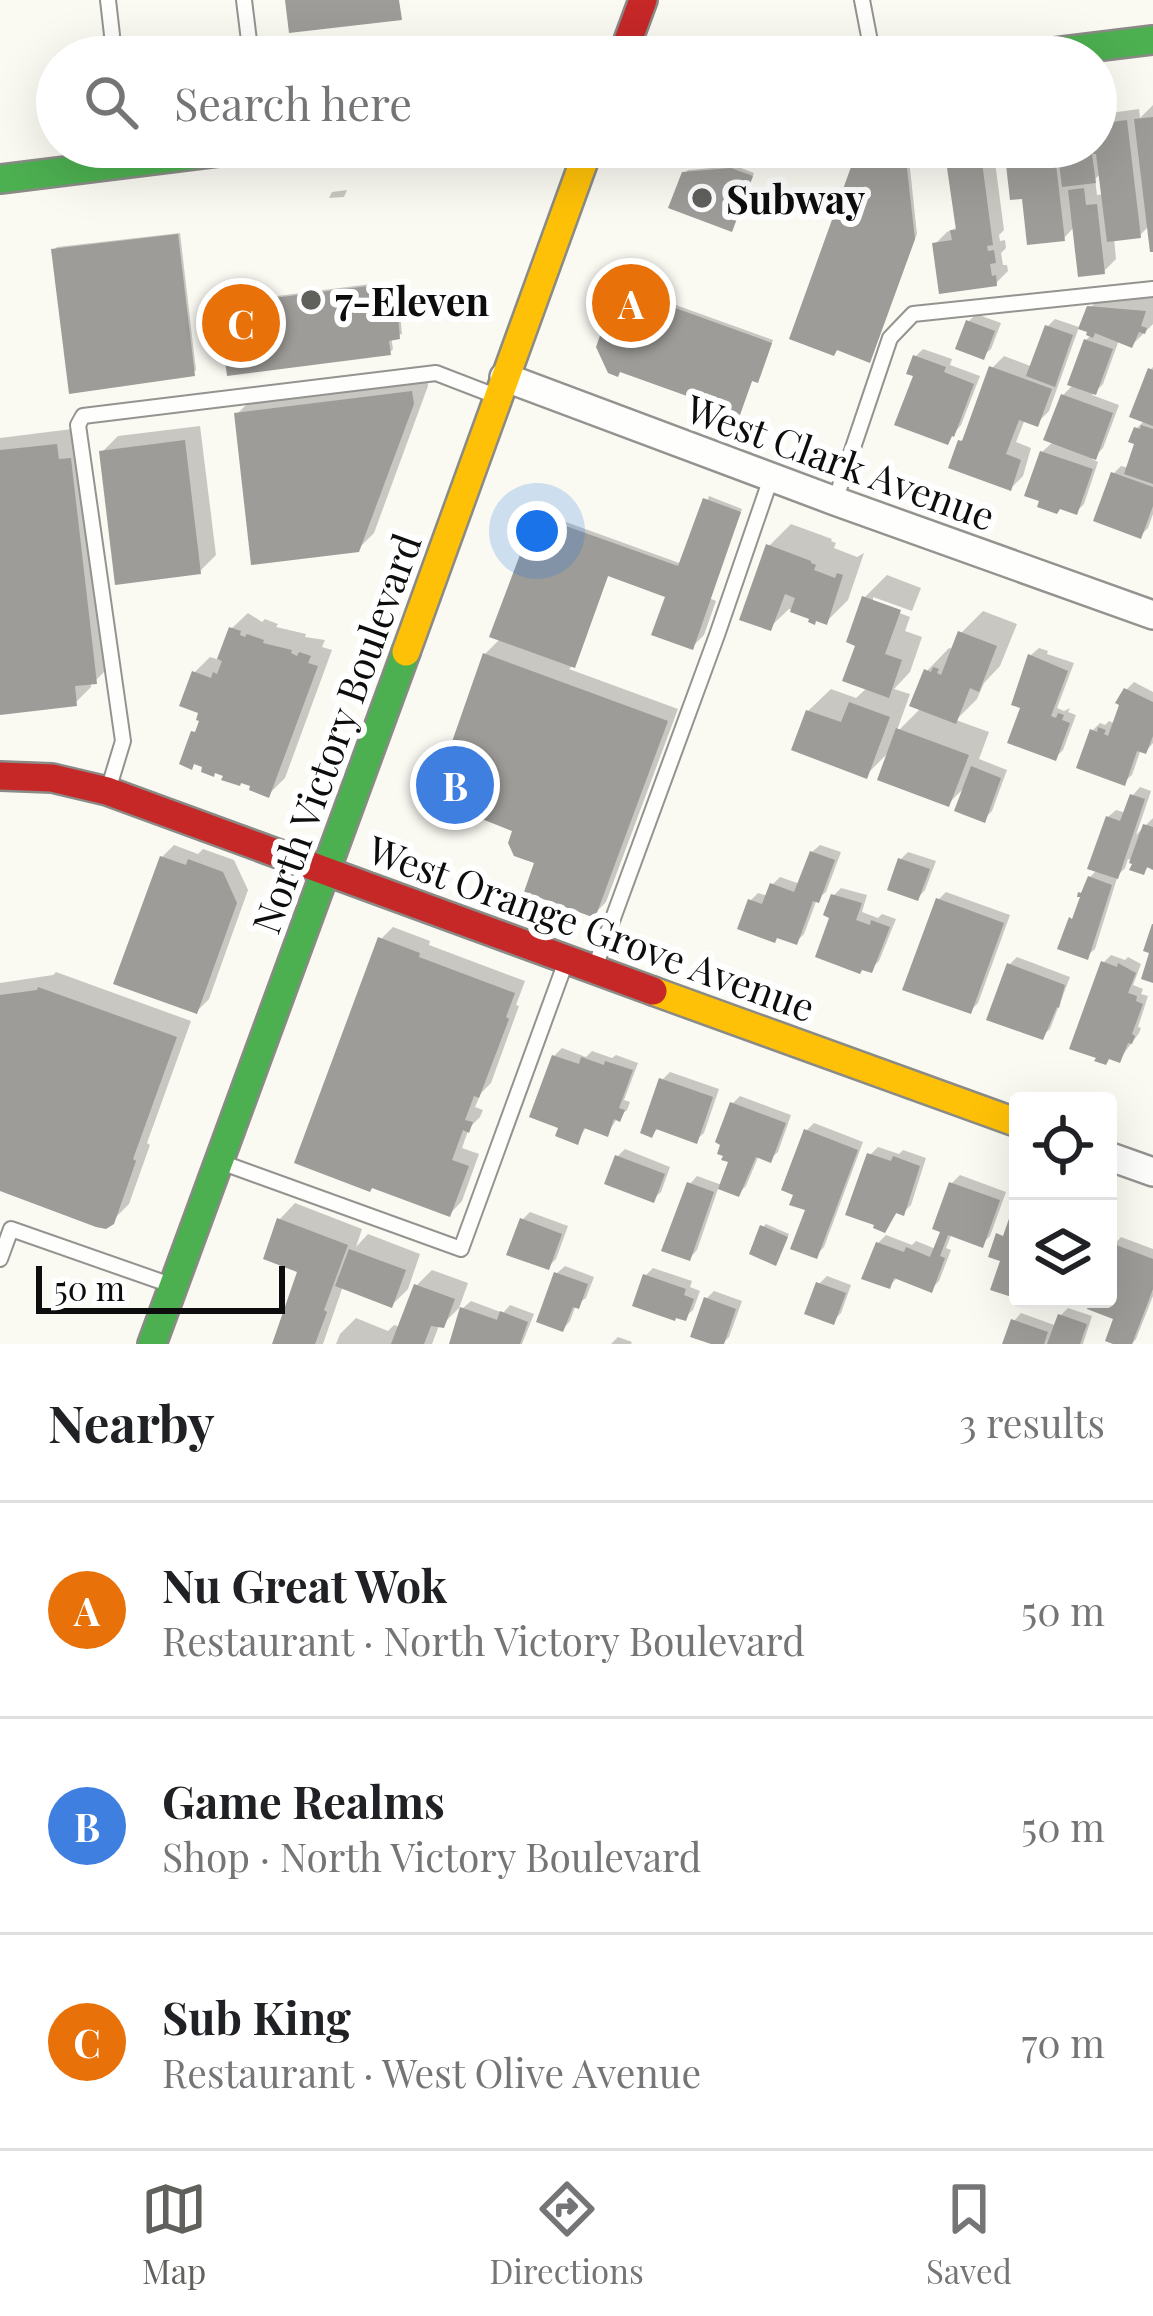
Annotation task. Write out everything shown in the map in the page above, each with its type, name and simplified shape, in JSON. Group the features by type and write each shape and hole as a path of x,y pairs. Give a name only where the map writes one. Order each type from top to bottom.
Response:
{"main road":[{"path":"630,36 643,0"},
{"path":"1117,44 1153,40"},
{"path":"0,178 82,168"},
{"name":"North Victory Boulevard","path":"152,1344 581,168"},
{"name":"West Orange Grove Avenue","path":"0,776 52,778 107,790 1009,1120"}],"street":[{"name":"West Clark Avenue","path":"501,387 1153,615"},
{"path":"1117,1159 1153,1172"}],"lane":[{"path":"108,0 112,35"},
{"path":"244,0 248,36"},
{"path":"862,0 869,36"},
{"path":"835,501 890,338 913,314 1153,289"},
{"path":"107,790 123,741 78,425 83,416 436,373 501,387"},
{"path":"594,970 771,478"},
{"path":"218,1161 461,1250 566,959"},
{"path":"0,1259 11,1229 173,1286"}],"building":[{"path":"285,0 399,0 402,20 289,33"},
{"path":"1153,117 1153,252 1150,252 1134,119"},
{"path":"1127,120 1141,238 1107,242 1098,168 1117,168 1117,121"},
{"path":"731,168 753,176 732,232 668,208 682,172"},
{"path":"851,168 907,168 915,239 870,363 789,339"},
{"path":"947,168 983,168 993,245 987,246 988,251 994,250 996,263 990,264 997,286 939,294 932,243 952,240 950,230 956,230"},
{"path":"1006,168 1056,168 1065,241 1027,245 1022,199 1010,200"},
{"path":"1060,168 1094,168 1096,183 1062,187"},
{"path":"1084,188 1086,205 1097,204 1105,274 1078,277 1068,190"},
{"path":"178,234 195,376 69,394 51,249"},
{"path":"384,284 387,316 398,315 400,339 389,341 391,355 227,376 218,305"},
{"path":"617,287 772,343 740,415 620,372 618,377 608,373 596,347"},
{"path":"1087,306 1146,311 1141,326 1147,328 1145,334 1139,332 1132,348 1095,333 1093,338 1086,335 1078,329"},
{"path":"966,320 995,331 984,360 955,349"},
{"path":"1045,325 1073,335 1055,387 1026,376"},
{"path":"1084,339 1113,349 1096,395 1067,385"},
{"path":"913,355 974,384 948,445 894,425 913,376 906,374"},
{"path":"989,366 1052,389 1038,427 1019,420 1006,454 1021,460 1011,491 948,468"},
{"path":"1148,368 1153,370 1153,426 1129,417"},
{"path":"412,391 414,404 359,552 251,565 234,413"},
{"path":"1061,394 1113,413 1096,460 1043,440"},
{"path":"1134,427 1153,429 1153,484 1124,474 1134,444 1128,442"},
{"path":"185,440 201,574 115,585 99,451"},
{"path":"57,444 59,459 71,458 97,684 75,686 77,706 0,715 0,450"},
{"path":"1040,451 1093,469 1077,515 1037,507 1039,501 1024,496"},
{"path":"1111,472 1153,487 1153,506 1141,539 1093,521"},
{"path":"703,498 741,512 693,650 651,635 665,597 608,576 575,668 489,637 535,515 678,566"},
{"path":"766,544 811,561 814,570 835,578 837,573 843,575 827,625 816,621 815,625 790,612 795,598 785,594 771,631 739,620"},
{"path":"862,596 901,610 885,654 902,660 889,698 842,681 855,646 846,642"},
{"path":"229,627 297,656 299,652 311,656 308,663 318,666 269,798 249,790 250,786 201,772 202,767 194,764 192,770 179,764 199,721 198,713 179,706 192,671 211,678 213,672 217,674 222,661 217,659"},
{"path":"958,631 997,646 979,692 970,688 956,724 909,706 924,669 939,669 941,675"},
{"path":"483,653 668,721 595,918 524,892 534,863 514,856 508,843 512,831 432,799"},
{"path":"1028,654 1068,671 1051,716 1064,715 1062,720 1070,723 1056,761 1007,743 1020,708 1011,705"},
{"path":"1124,688 1153,702 1153,736 1146,754 1137,751 1125,786 1076,768 1090,729 1106,730 1108,736 1119,705 1115,703"},
{"path":"849,702 890,717 867,779 791,750 806,710 841,722"},
{"path":"896,728 969,755 949,807 877,780"},
{"path":"971,766 1001,778 985,823 954,811"},
{"path":"1130,794 1145,799 1118,879 1087,869 1106,816 1120,821"},
{"path":"1143,824 1153,827 1153,870 1147,867 1144,875 1129,870"},
{"path":"810,851 835,860 797,945 777,938 775,943 737,929 748,899 762,904 770,883 794,892"},
{"path":"160,856 186,865 188,859 223,872 237,903 197,1014 113,984"},
{"path":"898,858 930,869 918,901 887,890"},
{"path":"1088,876 1112,885 1088,960 1057,949"},
{"path":"831,894 862,903 856,920 890,927 872,973 862,970 860,974 815,957 829,918 823,915"},
{"path":"936,898 1004,923 971,1014 902,990"},
{"path":"1153,924 1153,983 1141,979"},
{"path":"378,937 515,993 479,1098 474,1096 465,1120 473,1122 469,1133 463,1130 452,1160 469,1166 450,1217 294,1163"},
{"path":"1101,961 1117,967 1118,963 1136,973 1128,993 1143,1004 1132,1044 1128,1043 1120,1063 1109,1059 1106,1065 1069,1049"},
{"path":"1007,963 1065,985 1043,1040 986,1020"},
{"path":"38,987 177,1037 114,1224 106,1229 0,1191 0,995"},
{"path":"552,1055 579,1064 581,1057 633,1070 619,1108 625,1110 620,1122 614,1119 608,1137 584,1128 578,1145 555,1136 558,1128 529,1117"},
{"path":"659,1078 713,1097 697,1144 656,1129 652,1138 640,1133"},
{"path":"730,1102 786,1123 771,1163 756,1157 739,1197 718,1189 728,1162 717,1154 720,1145 715,1142"},
{"path":"804,1129 858,1150 817,1259 790,1249 805,1210 789,1205 793,1195 781,1190"},
{"path":"867,1153 920,1166 904,1216 896,1213 885,1233 845,1215"},
{"path":"615,1155 665,1174 654,1203 604,1184"},
{"path":"687,1182 714,1192 690,1261 661,1251"},
{"path":"949,1182 1000,1200 983,1248 948,1235 932,1293 894,1278 890,1289 861,1279 876,1242 930,1257 940,1232 932,1229"},
{"path":"277,1218 348,1245 315,1344 272,1344 297,1272 263,1259"},
{"path":"520,1218 562,1234 549,1270 506,1255"},
{"path":"1009,1219 1009,1296 990,1290 1000,1261 988,1257 996,1233 1003,1236"},
{"path":"760,1225 788,1237 776,1266 749,1254"},
{"path":"1117,1245 1153,1259 1153,1289 1132,1344 1105,1341 1113,1319 1087,1309 1117,1308"},
{"path":"349,1249 406,1270 392,1308 335,1286"},
{"path":"554,1272 588,1284 563,1332 536,1322"},
{"path":"643,1274 686,1289 684,1295 694,1299 686,1321 632,1306"},
{"path":"816,1282 846,1293 834,1325 804,1314"},
{"path":"414,1284 455,1299 444,1328 431,1326 424,1344 391,1344"},
{"path":"704,1297 736,1309 724,1344 690,1337"},
{"path":"460,1307 497,1320 500,1311 528,1322 520,1344 449,1344"},
{"path":"1058,1314 1087,1324 1080,1344 1047,1344"},
{"path":"1011,1319 1048,1332 1044,1344 1002,1344"}],"traffic: fast":[{"path":"1117,44 1153,40"},
{"path":"0,179 89,168"},
{"path":"152,1344 406,652"}],"traffic: slow":[{"path":"406,652 581,168"},
{"path":"653,991 1009,1120"}],"traffic: jam":[{"path":"630,36 643,0"},
{"path":"0,776 52,778 107,791 653,991"}],"place":[{"name":"Subway","path":"702,198"},
{"name":"7-Eleven","path":"311,300"},
{"name":"Nu Great Wok","path":"631,303"},
{"name":"Sub King","path":"241,323"},
{"name":"Game Realms","path":"455,785"}]}
